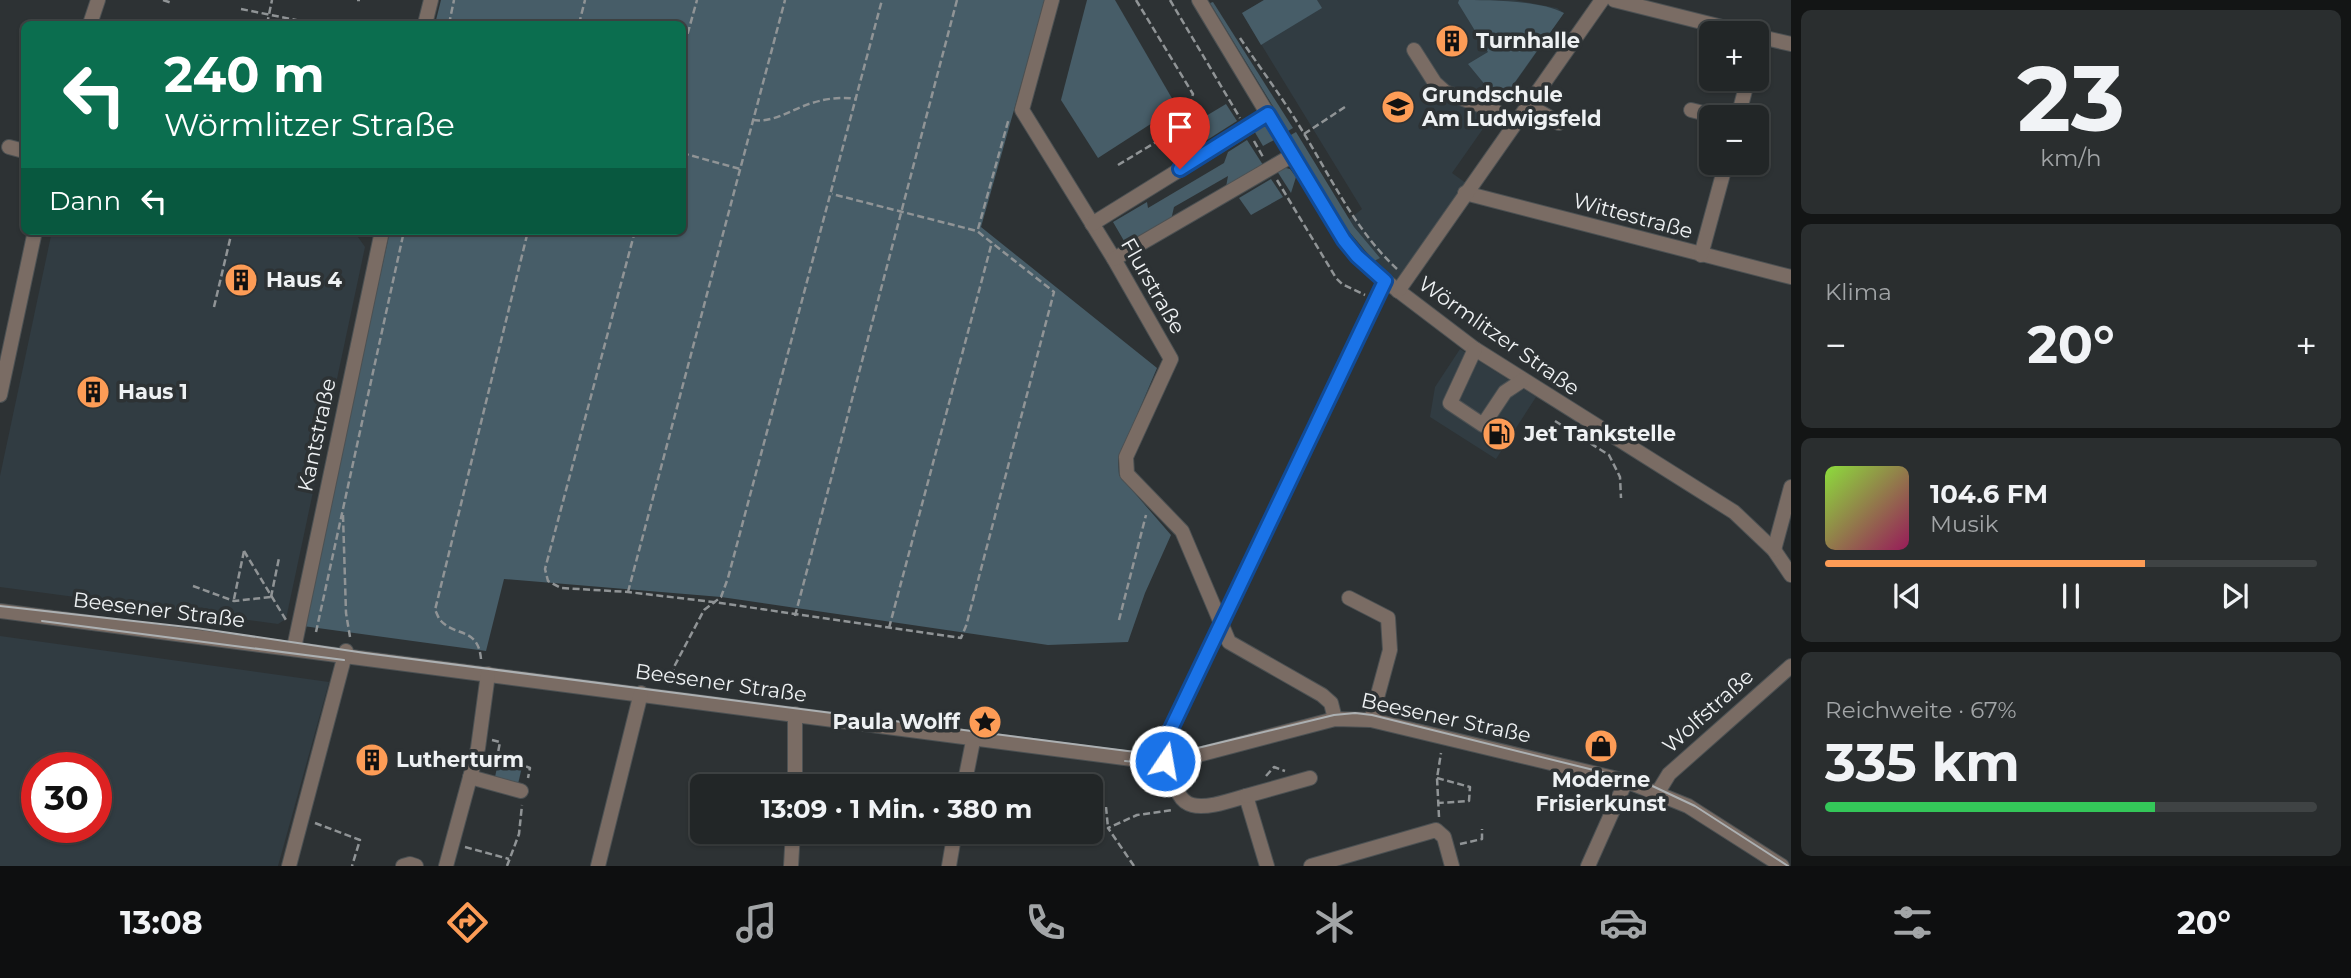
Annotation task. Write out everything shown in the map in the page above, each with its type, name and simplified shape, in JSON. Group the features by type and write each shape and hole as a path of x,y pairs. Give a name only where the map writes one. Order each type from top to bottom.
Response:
{"street":[{"path":"91,21 98,0"},
{"path":"426,21 430,0"},
{"name":"Flurstraße","path":"1052,0 1022,110 1114,259 1171,359 1126,457 1127,474 1182,531 1228,642 1322,695 1331,703 1335,719"},
{"name":"Wörmlitzer Straße","path":"1199,0 1344,240 1357,256 1385,281 1475,349 1734,512 1774,550 1791,575"},
{"path":"1398,291 1602,0"},
{"path":"1615,0 1699,23"},
{"path":"1769,40 1791,44"},
{"path":"1414,50 1435,83 1445,92 1495,111 1515,124"},
{"path":"1528,105 1559,123"},
{"path":"1691,110 1699,112"},
{"path":"1091,224 1268,114"},
{"path":"9,147 21,150"},
{"path":"1114,259 1293,155"},
{"path":"1701,255 1723,175"},
{"name":"Wittestraße","path":"1465,193 1791,277"},
{"path":"0,395 34,235"},
{"name":"Kantstraße","path":"294,649 381,235"},
{"path":"1310,778 1208,808 1188,803 1177,790 1166,739 1385,281"},
{"path":"1475,349 1450,403 1483,425 1505,392 1523,380"},
{"path":"1774,550 1791,487"},
{"path":"1349,598 1388,618 1390,650 1371,720"},
{"name":"Beesener Straße","path":"0,611 1170,761 1335,719 1371,720 1626,780 1688,806 1782,866"},
{"path":"289,866 347,654"},
{"name":"Wolfstraße","path":"1658,792 1670,774 1791,666"},
{"path":"446,866 480,736 485,673"},
{"path":"598,866 641,693"},
{"path":"795,714 795,774"},
{"path":"966,774 974,736"},
{"path":"470,777 523,791"},
{"path":"1588,866 1626,780"},
{"path":"1246,796 1267,866"},
{"path":"1311,866 1432,831 1442,834 1452,866"},
{"path":"792,866 793,844"},
{"path":"949,866 953,844"},
{"path":"403,866 416,866"}],"path":[{"path":"163,0 172,3"},
{"path":"268,21 272,0"},
{"path":"450,21 454,0"},
{"path":"580,21 585,0"},
{"path":"686,40 697,0"},
{"path":"628,592 785,0"},
{"path":"667,697 675,665 704,610 721,597 728,578 882,0"},
{"path":"795,615 957,0"},
{"path":"1136,0 1193,94 1191,100 1183,105 1206,144"},
{"path":"241,9 301,21"},
{"path":"1238,34 1304,134 1364,234 1381,255 1407,278"},
{"path":"753,120 763,122 810,103 838,97 857,99"},
{"path":"1304,134 1345,107"},
{"path":"1118,165 1166,136 1168,130 1188,117"},
{"path":"686,154 740,169"},
{"path":"634,235 545,576 554,586 561,588 628,592 713,602 961,638 1054,292 977,231 832,194"},
{"path":"214,307 231,235"},
{"path":"316,632 403,235"},
{"path":"485,673 476,641 468,634 441,621 435,610 527,235"},
{"path":"889,628 992,243"},
{"path":"1555,421 1609,455 1620,477 1621,498"},
{"path":"1119,620 1149,497"},
{"path":"342,511 346,613 351,636 347,654"},
{"path":"234,601 244,551 286,619"},
{"path":"271,597 279,558"},
{"path":"193,586 234,601 271,597"},
{"path":"480,736 500,742 494,776"},
{"path":"1439,831 1437,779 1441,753"},
{"path":"497,754 530,768 523,791 519,834 507,866"},
{"path":"1437,779 1470,787 1469,801 1438,803"},
{"path":"1108,828 1137,815 1180,808 1188,803"},
{"path":"1106,807 1108,828 1134,866"},
{"path":"302,818 360,840 352,866"},
{"path":"1447,848 1482,839 1482,829"},
{"path":"452,844 509,859"}],"shaded area":[{"path":"441,0 1045,0 981,227 1157,368 1118,460 1119,475 1171,535 1145,593 1128,642 1048,645 721,597 504,579 486,651 303,626 389,235 686,235 686,21 436,21"},
{"path":"1087,0 1115,0 1177,107 1098,158 1061,100"},
{"name":"Grundschule Am Ludwigsfeld","path":"1264,0 1514,0 1557,8 1564,13 1452,173 1470,186 1398,291 1337,229 1362,209 1242,13"},
{"path":"1264,0 1317,0 1322,8 1261,45 1242,13"},
{"path":"1459,0 1528,3 1564,13 1500,103 1468,64 1488,52 1458,3"},
{"path":"1213,2 1293,128 1288,131 1210,3"},
{"path":"1226,104 1237,121 1207,140 1196,122"},
{"path":"1258,126 1266,127 1274,140 1263,146 1253,129"},
{"path":"1296,132 1354,227 1380,258 1374,261 1347,229 1289,136"},
{"path":"1247,140 1263,165 1226,187 1228,176 1174,207 1171,220 1127,246 1113,222 1147,202 1148,208 1224,163 1228,152"},
{"path":"1282,167 1290,169 1296,177 1291,193 1277,171"},
{"path":"1271,179 1283,197 1251,215 1239,198"},
{"path":"51,235 348,235 358,237 365,247 286,619 278,624 0,587 0,476"},
{"path":"1460,349 1536,397 1496,459 1430,417 1435,387"},
{"path":"0,636 329,682 278,866 0,866"},
{"path":"499,758 522,767 518,784 495,777"}],"tram line":[{"path":"0,606 196,628 365,653 1151,754 1177,753 1334,715 1372,715 1646,783 1695,806 1788,866"},
{"path":"42,621 344,660"},
{"path":"1125,761 1163,765 1197,759"}],"place":[{"name":"Turnhalle","path":"1452,41"},
{"name":"Grundschule Am Ludwigsfeld","path":"1398,107"},
{"name":"Haus 4","path":"241,280"},
{"name":"Haus 1","path":"93,392"},
{"name":"Jet Tankstelle","path":"1499,434"},
{"name":"Paula Wolff","path":"985,722"},
{"name":"Moderne Frisierkunst","path":"1601,746"},
{"name":"Lutherturm","path":"372,760"}],"route":[{"path":"1165,761 1166,739 1385,281 1357,256 1344,240 1268,114 1180,169"}]}
